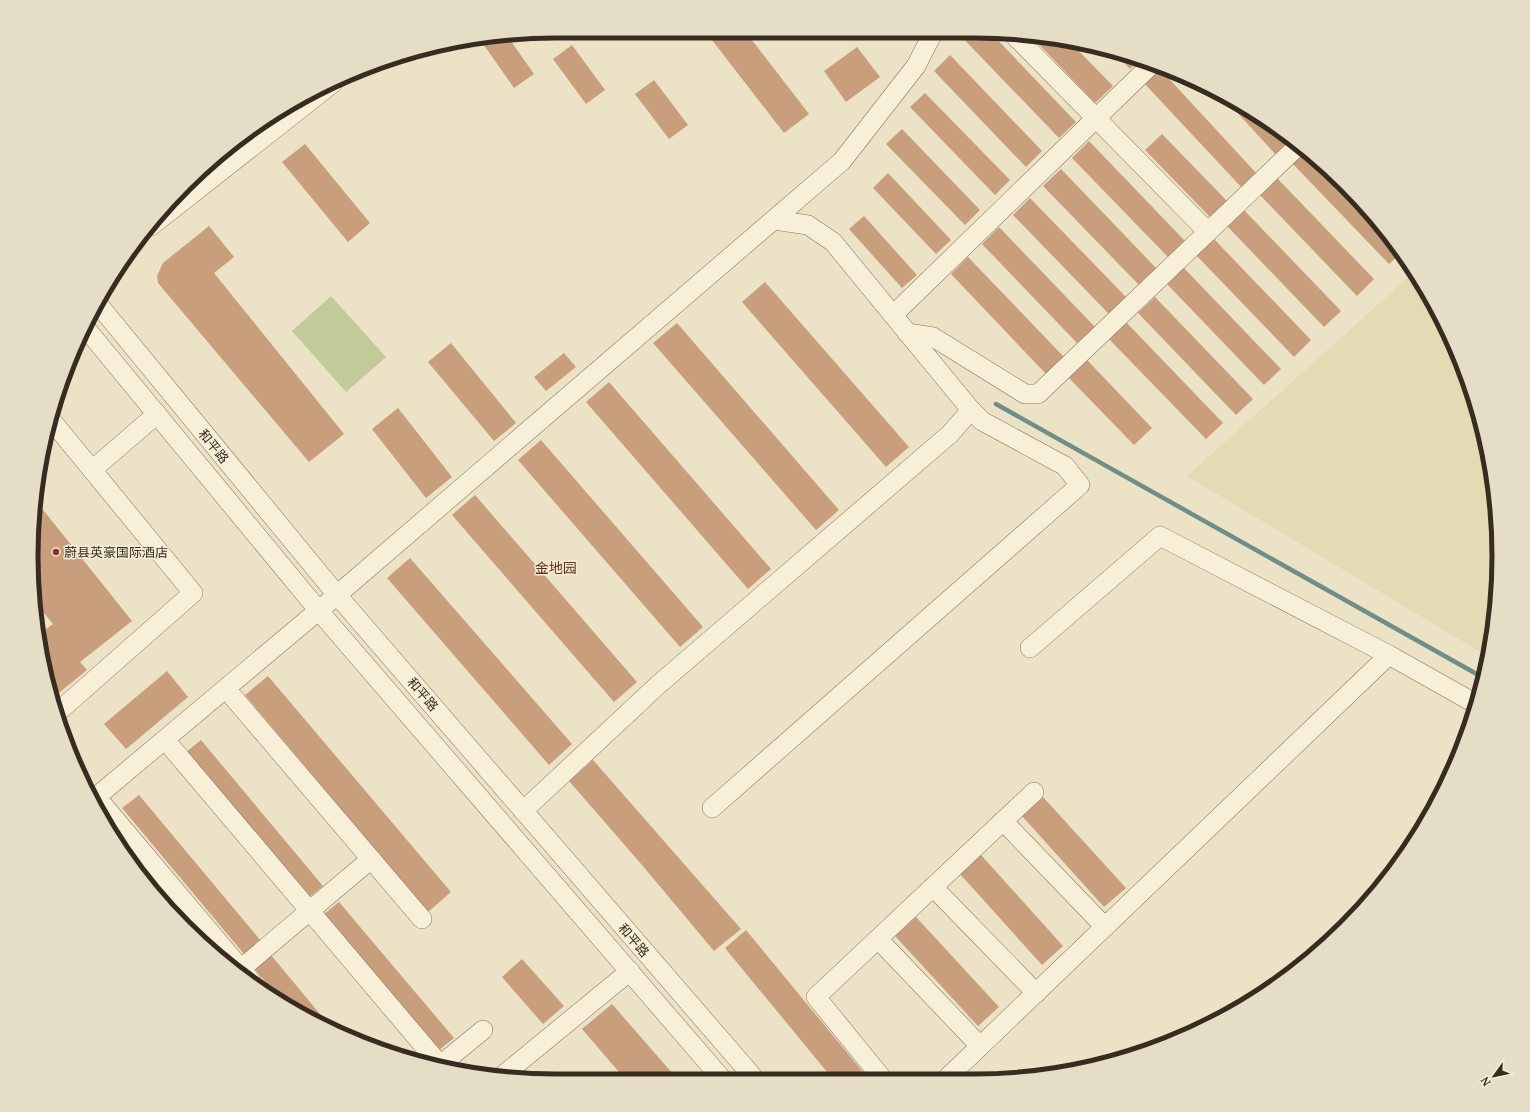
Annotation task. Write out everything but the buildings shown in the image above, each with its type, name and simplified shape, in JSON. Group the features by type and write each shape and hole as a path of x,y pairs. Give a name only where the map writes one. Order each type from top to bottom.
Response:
{"street":[{"path":"101,803 337,595 842,160 916,66 930,38"},
{"path":"1019,40 1208,232"},
{"path":"893,315 1148,68"},
{"path":"169,212 314,98"},
{"path":"907,333 932,337 1025,394 1038,394 1294,149"},
{"path":"712,808 1080,485 1065,466 982,421 971,410 833,242 808,225 774,220"},
{"name":"和平路","path":"101,308 337,595 751,1074"},
{"name":"和平路","path":"89,332 319,611 718,1074"},
{"path":"523,811 658,685 950,434 971,410"},
{"path":"92,470 157,414"},
{"path":"55,425 193,593 61,709"},
{"path":"1030,648 1160,536 1389,655 1471,701"},
{"path":"951,1074 1389,655"},
{"path":"101,803 172,748 267,667"},
{"path":"233,697 422,919"},
{"path":"172,748 433,1059"},
{"path":"879,1074 816,997 1034,792"},
{"path":"103,808 229,957"},
{"path":"1003,821 1105,927"},
{"path":"246,971 309,911 371,859"},
{"path":"933,887 1036,993"},
{"path":"878,939 980,1046"},
{"path":"508,1072 630,972"},
{"path":"445,1061 483,1030"}],"shaded area":[{"path":"1410,276 1439,327 1453,358 1465,389 1482,455 1488,488 1492,556 1488,624 1483,653 1187,476"}],"green space":[{"path":"331,296 386,357 346,392 292,331"}],"waterway":[{"path":"996,404 1478,675"}],"place":[{"name":"蔚县英豪国际酒店","path":"56,552"}],"district":[{"name":"金地园","path":"556,568"}]}
